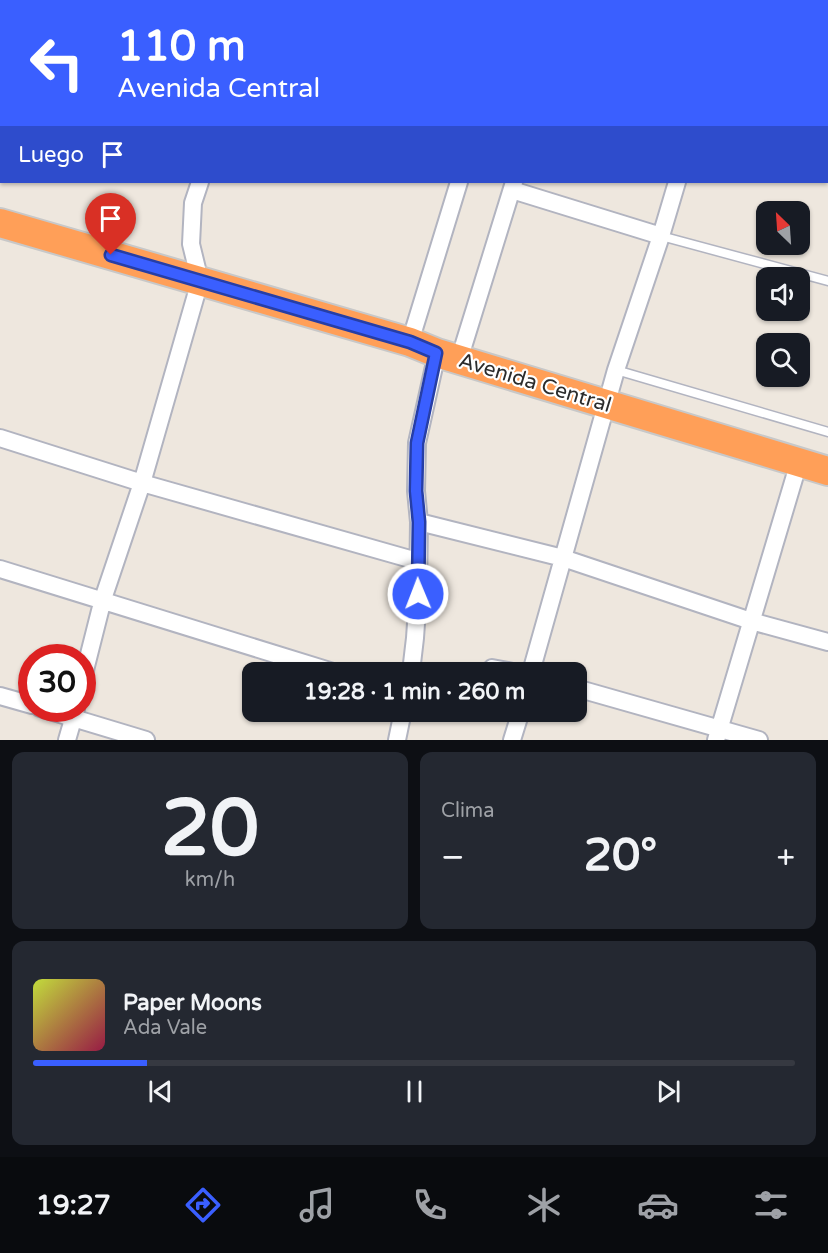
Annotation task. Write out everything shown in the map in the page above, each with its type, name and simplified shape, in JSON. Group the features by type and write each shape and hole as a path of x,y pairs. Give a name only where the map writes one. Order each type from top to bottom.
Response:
{"highway":[{"name":"Avenida Central","path":"0,223 410,342 448,357 828,471"}],"street":[{"path":"92,644 103,599 142,483 200,281 191,244 193,203 200,183"},
{"path":"410,342 459,183"},
{"path":"534,662 616,370 677,183"},
{"path":"412,662 416,638 419,522 416,491 417,443 513,186 661,236"},
{"path":"0,438 142,483 417,561"},
{"path":"718,734 799,462"},
{"path":"419,522 563,558 751,621 828,642"},
{"path":"0,569 301,662"},
{"path":"587,692 718,734 759,740"},
{"path":"0,696 18,701"},
{"path":"96,721 146,740"},
{"path":"67,740 72,722"},
{"path":"397,740 401,722"},
{"path":"513,740 518,722"}],"lane":[{"path":"661,236 828,281"},
{"path":"616,370 828,432"}],"route":[{"path":"111,255 410,342 436,353 417,443 418,594"}]}
